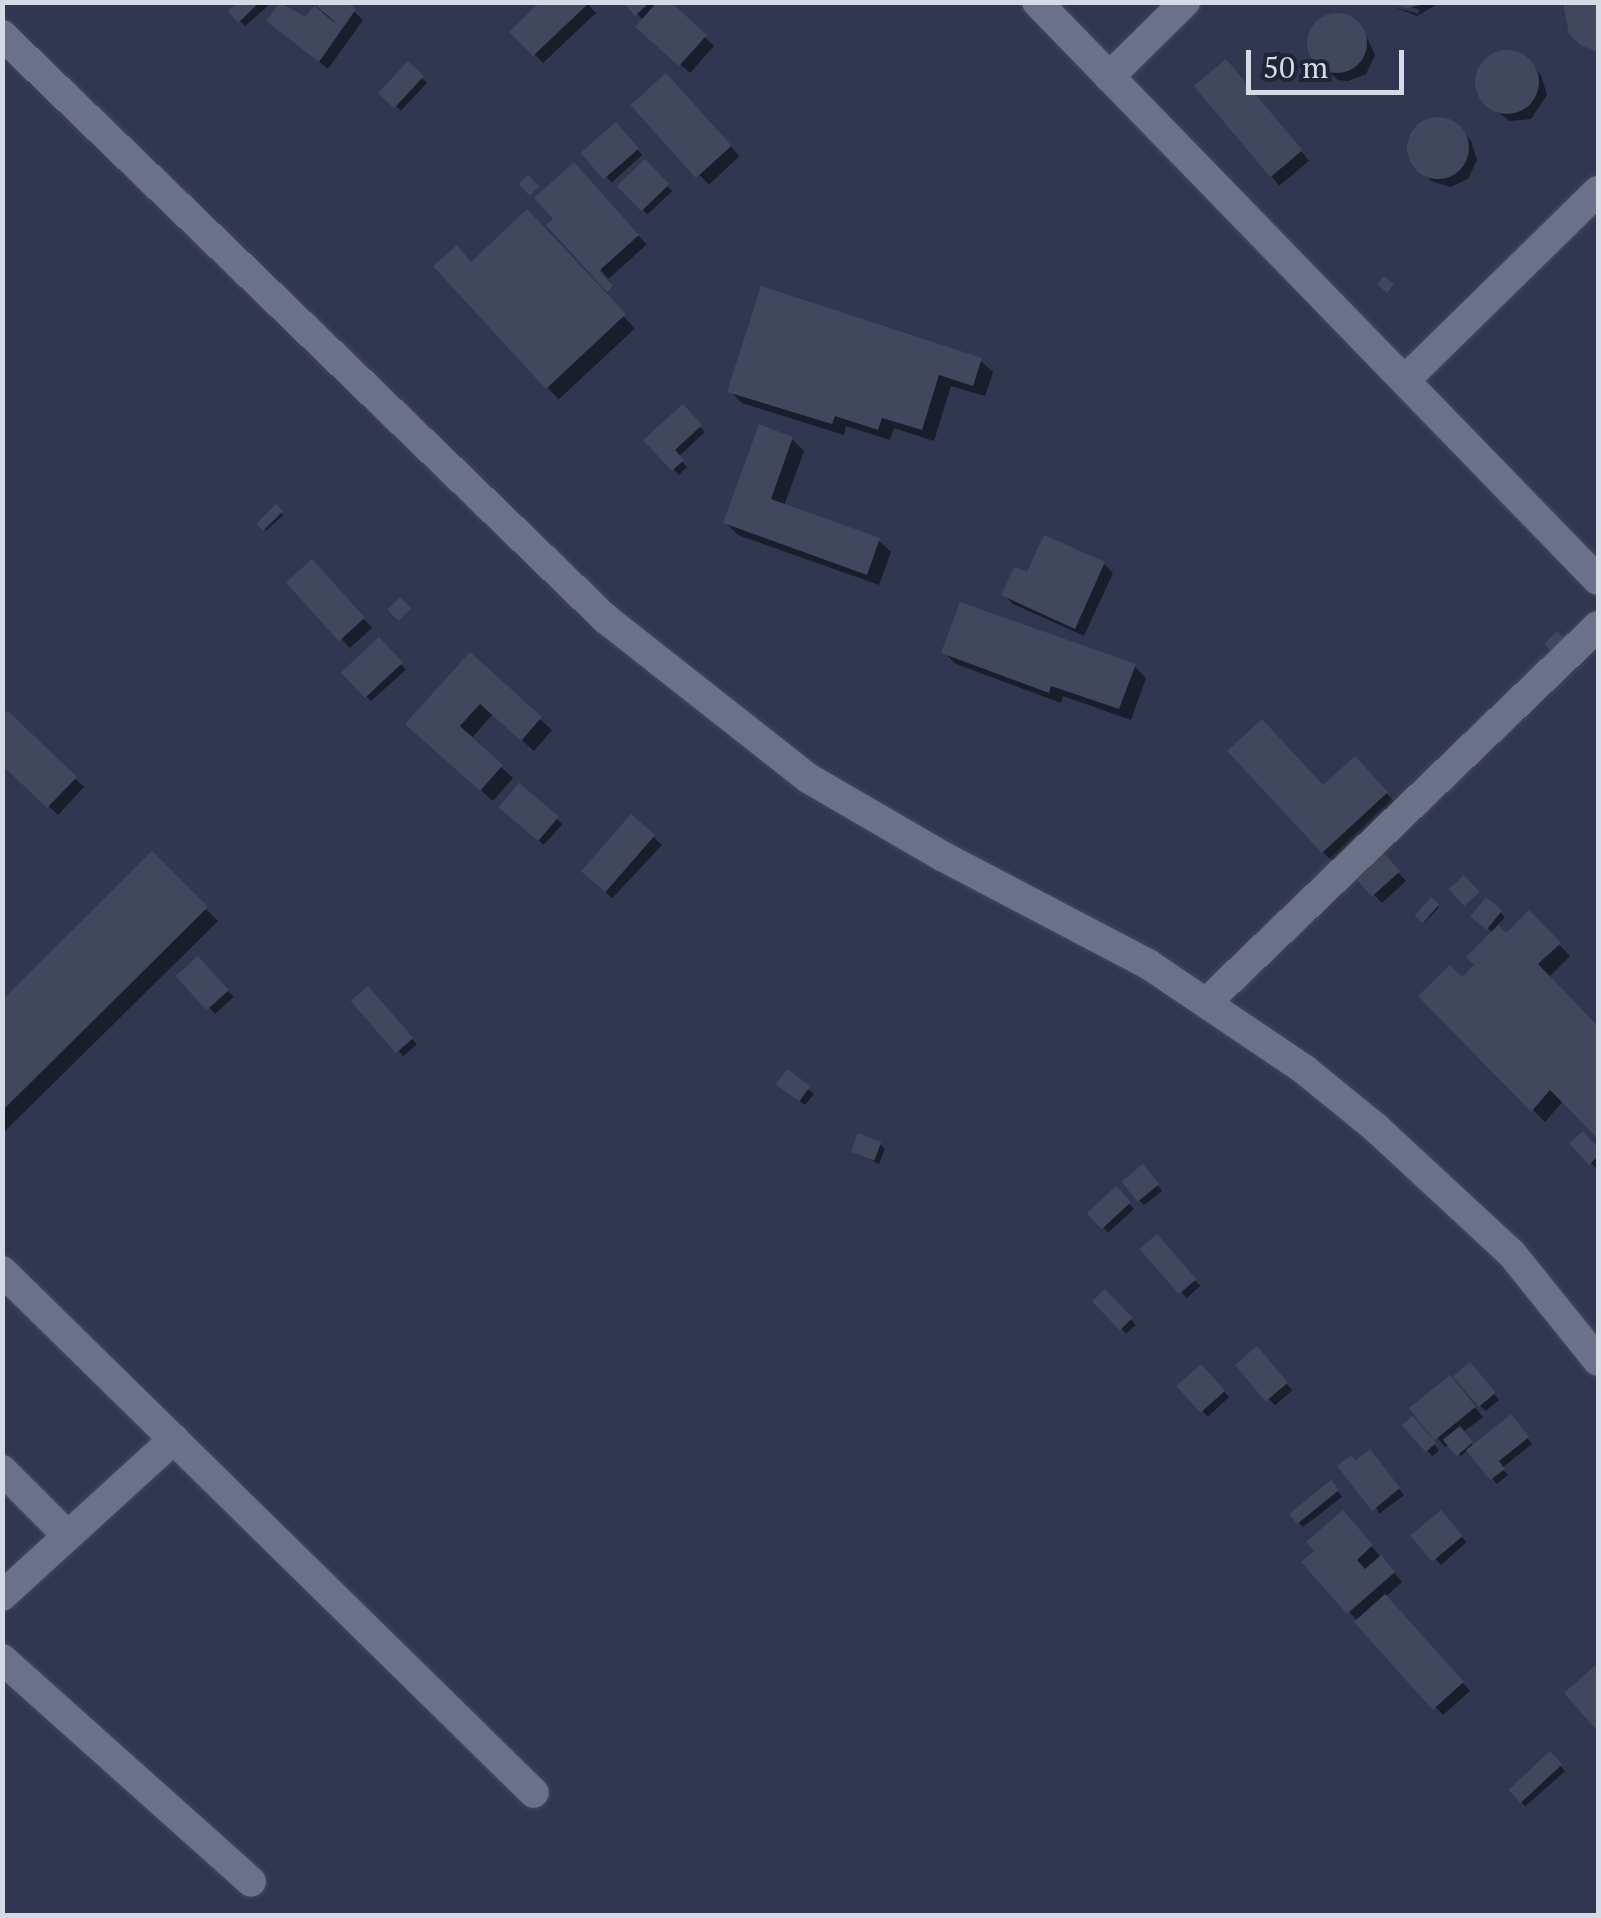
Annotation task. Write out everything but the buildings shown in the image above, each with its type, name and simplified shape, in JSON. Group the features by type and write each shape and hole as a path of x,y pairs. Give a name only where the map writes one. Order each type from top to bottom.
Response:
{"lane":[{"path":"1037,2 1598,580"},
{"path":"1110,77 1185,2"},
{"path":"2,35 606,620 808,778 944,857 1148,964 1305,1070 1414,1161 1512,1254 1598,1361"},
{"path":"1404,380 1598,191"},
{"path":"1207,1002 1598,626"},
{"path":"2,1271 534,1793"},
{"path":"2,1596 174,1439"},
{"path":"2,1470 68,1535"},
{"path":"2,1658 250,1882"}],"shaded area":[{"path":"3,3 1598,3 1598,1915 3,1915"}]}
